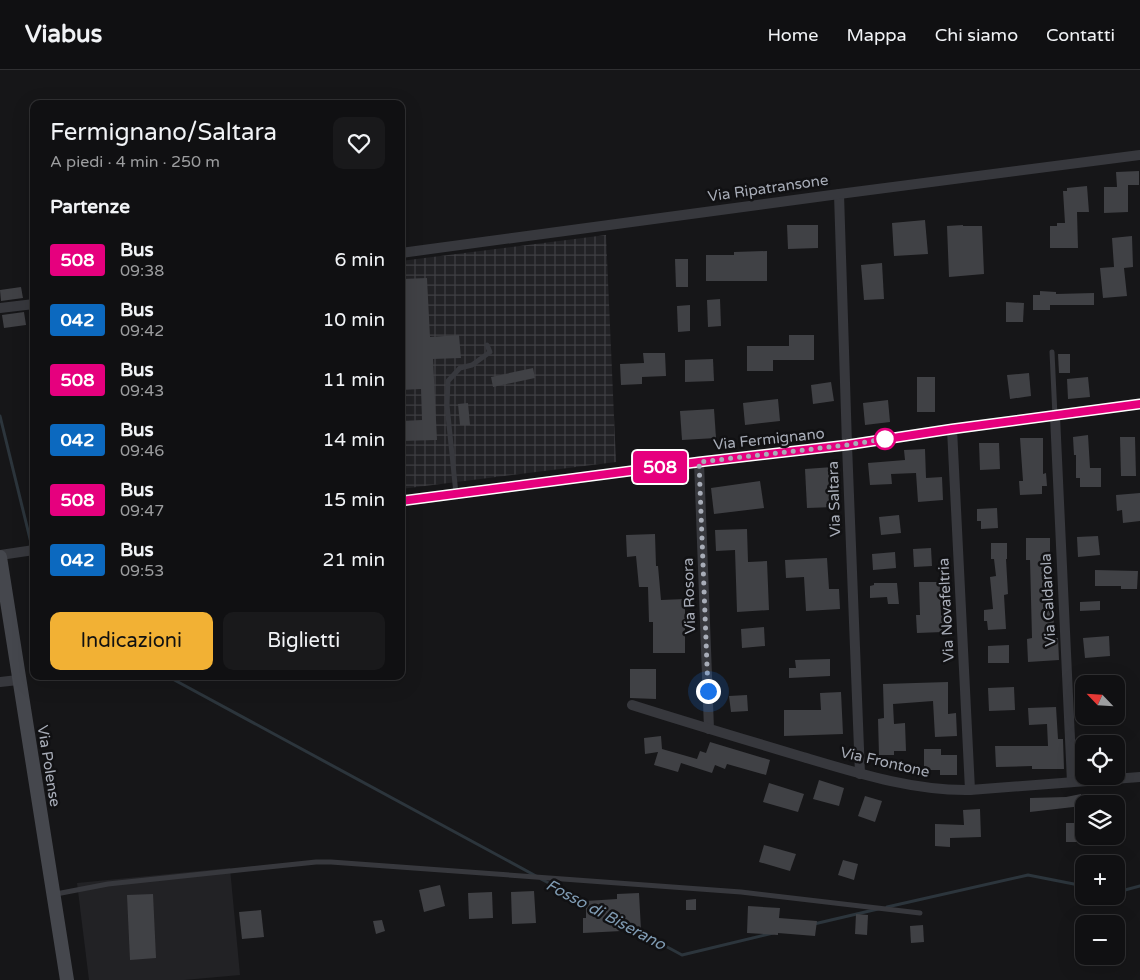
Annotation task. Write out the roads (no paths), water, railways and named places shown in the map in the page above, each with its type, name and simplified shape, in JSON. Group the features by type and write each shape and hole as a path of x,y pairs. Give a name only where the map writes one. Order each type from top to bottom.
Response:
{"main road":[{"name":"Via Polense","path":"0,556 18,680 67,980"}],"street":[{"name":"Via Ripatransone","path":"405,253 1140,155"},
{"name":"Via Saltara","path":"839,194 860,774"},
{"path":"0,308 30,304"},
{"name":"Via Fermignano","path":"405,500 699,462 847,445 1140,404"},
{"name":"Via Caldarola","path":"1055,416 1072,782"},
{"name":"Via Novafeltria","path":"952,429 970,790"},
{"name":"Via Rosora","path":"699,462 709,729"},
{"path":"0,556 30,551"},
{"path":"0,682 18,680"},
{"name":"Via Frontone","path":"632,705 860,774 928,788 970,790 1140,777"}],"lane":[{"path":"456,494 447,405 448,381 460,368 472,365 490,352 486,345"},
{"path":"1052,352 1055,416"},
{"path":"53,895 108,884 330,862 741,892 920,913"}],"waterway":[{"name":"Fosso di Biserano","path":"0,416 30,539"},
{"name":"Fosso di Biserano","path":"174,680 536,876"},
{"name":"Fosso di Biserano","path":"887,907 1028,875 1075,884"},
{"name":"Fosso di Biserano","path":"541,879 589,904"},
{"name":"Fosso di Biserano","path":"1125,890 1140,886"},
{"name":"Fosso di Biserano","path":"814,924 878,909"},
{"name":"Fosso di Biserano","path":"634,929 682,955 773,933"}]}
